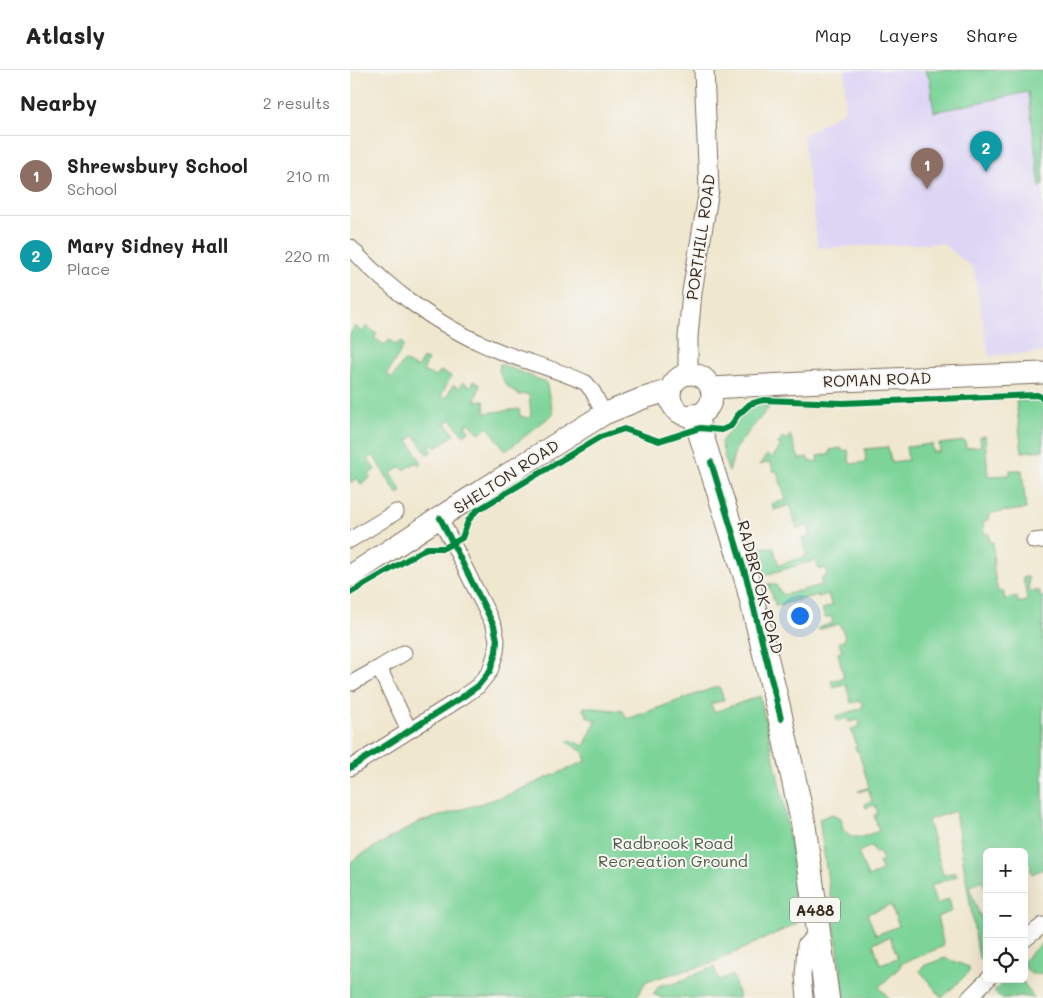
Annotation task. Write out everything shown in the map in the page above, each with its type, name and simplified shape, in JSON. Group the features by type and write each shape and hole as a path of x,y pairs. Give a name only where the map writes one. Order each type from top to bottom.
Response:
{"main road":[{"path":"688,373 700,375 707,380 712,388 711,402 706,410 695,416 686,416 677,411 672,404 670,390 680,376 688,373"},
{"name":"ROMAN ROAD","path":"712,388 840,380 1043,373"},
{"name":"SHELTON ROAD","path":"350,576 604,414 642,398 670,390"},
{"name":"RADBROOK ROAD","path":"695,416 747,580 778,706 803,822 827,998"}],"street":[{"name":"PORTHILL ROAD","path":"688,373 688,337 692,292 709,190 704,70"},
{"path":"350,247 382,278 415,305 442,323 488,347 586,383 594,392 604,414"},
{"path":"350,540 396,512"},
{"path":"350,768 478,686 490,671 496,652 494,626 440,518"},
{"path":"352,683 404,653"},
{"path":"378,668 409,730"},
{"path":"1027,938 1043,925"},
{"path":"805,998 803,976 805,945 818,932"},
{"path":"969,998 984,983"}],"shaded area":[{"path":"845,70 1043,70 1043,352 989,356 974,269 942,243 818,248 803,136 845,110"}],"green space":[{"path":"925,70 1043,70 1043,186 1040,187 1028,92 934,112 930,80"},
{"path":"355,326 362,332 367,326 377,334 374,338 385,345 389,340 397,345 400,341 404,345 387,374 392,378 404,361 417,368 423,358 428,360 423,371 436,377 440,371 451,376 441,396 446,398 453,385 460,388 463,382 471,387 474,381 480,385 475,401 484,400 485,413 519,409 520,416 528,418 531,415 529,394 519,395 506,385 499,371 500,364 546,382 553,414 506,451 488,427 479,433 469,423 465,425 469,431 463,435 451,419 446,423 454,435 436,448 433,444 429,446 432,451 427,454 415,436 408,440 422,463 419,465 417,462 404,470 401,467 391,473 402,492 397,494 373,455 368,458 375,470 369,474 371,477 361,484 357,478 350,483 350,334"},
{"path":"1037,400 1043,404 1043,450 1022,452 1016,401"},
{"path":"755,405 770,406 736,447 729,472 721,442 742,415"},
{"path":"790,435 799,459 807,457 810,462 818,461 817,456 830,454 830,450 841,448 842,451 848,450 850,464 866,462 865,449 888,447 891,462 908,460 906,447 932,444 933,452 940,452 939,444 965,441 966,448 981,446 980,437 985,436 988,476 1010,475 1010,470 1022,470 1026,509 991,513 988,516 988,520 983,521 984,534 989,534 990,542 993,542 994,572 998,592 1003,591 1005,599 1017,597 1018,602 1025,602 1027,599 1023,577 1028,577 1029,591 1040,591 1040,597 1043,597 1043,869 1032,874 1030,869 1032,868 1028,862 1028,848 983,848 983,883 981,880 969,887 980,916 983,915 983,959 979,959 955,811 928,820 943,875 956,872 957,876 930,886 937,904 949,899 952,911 937,917 944,946 900,964 901,966 879,987 889,998 845,998 819,819 832,814 841,818 843,830 851,837 862,837 879,831 874,815 878,814 875,805 866,808 865,804 872,801 868,789 858,791 869,787 858,750 856,751 855,747 857,746 851,729 860,726 858,720 849,722 847,718 837,721 836,716 860,709 863,705 860,701 851,703 846,684 833,687 831,681 844,678 838,653 842,652 839,642 844,641 845,637 839,624 818,630 818,628 833,623 831,616 825,618 822,609 832,606 828,594 776,606 768,584 775,584 783,595 822,585 821,578 826,576 827,570 824,568 819,570 816,560 765,575 756,548 773,547 779,565 807,556 802,539 811,536 808,526 797,529 790,505 774,510 772,504 786,500 777,471 773,471 771,462 759,465 767,455 772,458 781,446 778,444 783,437 786,440","holes":["872,846 875,853 879,851 883,861 879,862 882,871 868,877 858,852","891,905 899,926 876,935 867,914","890,937 898,958 880,964 873,943"]},
{"name":"Radbrook Road Recreation Ground","path":"719,686 724,700 711,704 714,712 760,696 783,800 802,913 796,924 710,964 646,981 636,998 350,998 350,863 417,823 505,796 586,761 583,752 567,742 570,740 584,746 596,721 586,716 588,713 583,711 584,707 623,711 627,719"},
{"path":"1043,942 1043,973 1031,974 1028,971 1028,956"},
{"path":"945,958 969,967 969,972 942,998 920,971 923,966"},
{"path":"714,967 719,980 733,975 739,998 662,998 653,994 660,985 673,984"},
{"path":"1002,983 1024,983 1034,998 1020,996 1016,998 1001,998 994,991"}],"cycle path":[{"path":"350,593 427,548 444,548 462,538 468,521 476,511 600,437 624,429 659,441 700,428 722,430 731,426 737,416 750,404 763,400 843,403 1037,395 1043,398"},
{"path":"711,462 747,580 781,719"},
{"path":"350,768 461,698 478,686 490,671 496,652 497,640 494,626 440,518"}],"place":[{"name":"Mary Sidney Hall","path":"986,172"},
{"name":"Shrewsbury School","path":"927,189"}]}
